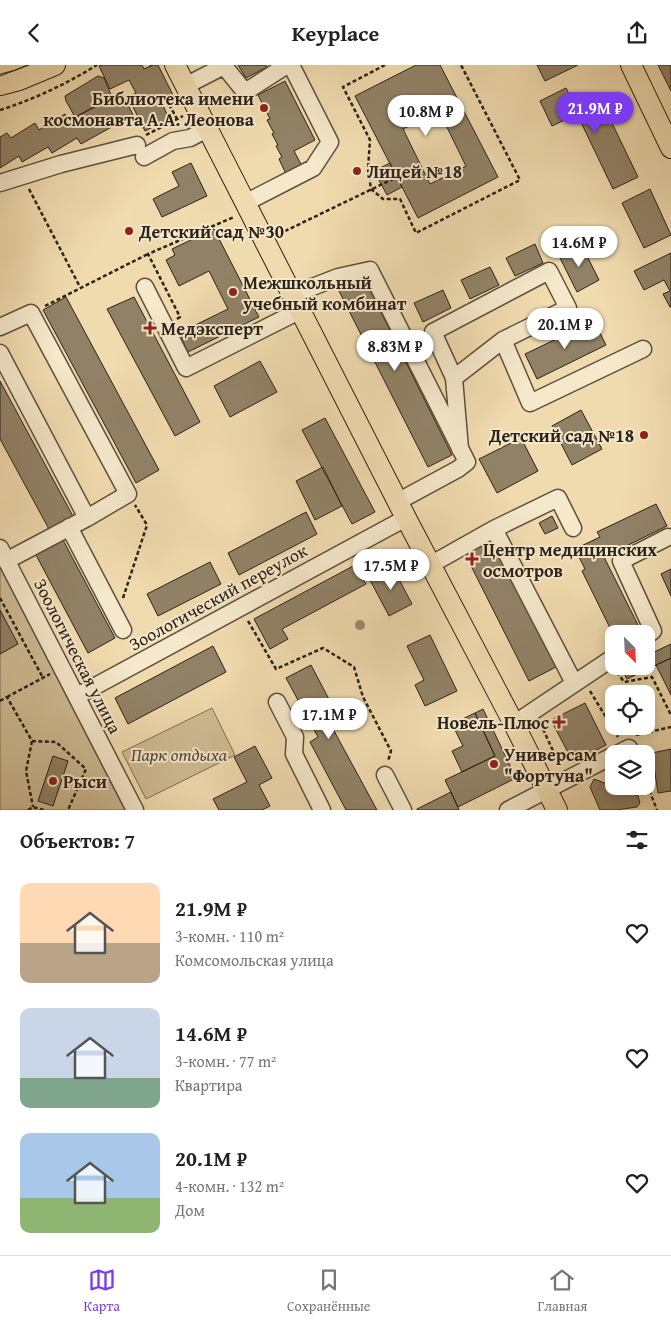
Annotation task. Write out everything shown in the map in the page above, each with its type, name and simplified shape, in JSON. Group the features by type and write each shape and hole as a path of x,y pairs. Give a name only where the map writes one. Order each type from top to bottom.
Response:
{"main road":[{"path":"0,85 19,80 55,65"},
{"path":"174,65 207,129 240,210 296,303 557,810"},
{"path":"630,65 671,148"}],"street":[{"path":"186,86 224,65 245,92 287,65"},
{"path":"240,210 313,168 330,141 291,65"},
{"path":"0,183 61,164 141,151 190,138 207,129"},
{"path":"145,287 186,368 338,277 370,270 460,449"},
{"path":"454,378 503,341 568,308 549,271 433,332 454,378 460,449"},
{"path":"0,327 31,313 128,494 69,527 3,555"},
{"path":"503,341 530,403 643,349"},
{"path":"0,353 86,518"},
{"name":"Зоологический переулок","path":"77,696 402,510 466,462 460,449"},
{"path":"430,565 494,529 558,498 573,528"},
{"path":"69,527 120,624"},
{"path":"494,529 578,681"},
{"path":"650,625 621,561 668,537"},
{"name":"Зоологическая улица","path":"3,555 135,810"},
{"path":"514,724 605,663"},
{"path":"277,702 295,737 294,754 322,810"},
{"path":"508,810 548,790 605,757"},
{"path":"384,775 403,810"}],"path":[{"path":"0,110 26,102 66,83 97,65"},
{"path":"385,65 343,87 370,140 368,169 371,189 383,199 400,199 416,233 520,180 461,65"},
{"path":"166,99 176,119"},
{"path":"141,151 143,136 186,114"},
{"path":"22,176 80,287"},
{"path":"279,234 397,177"},
{"path":"31,313 80,287 240,210"},
{"path":"148,254 180,317 164,325"},
{"path":"120,624 147,525 128,494"},
{"path":"0,598 43,678"},
{"path":"246,617 276,669 323,648 354,667 363,697 391,751 384,775"},
{"path":"0,701 62,668"},
{"path":"620,675 624,682 652,677 671,715"},
{"path":"578,681 622,745"},
{"path":"7,697 32,741 26,771 33,807"},
{"path":"626,745 671,727"},
{"path":"32,741 56,742 86,769 68,810"},
{"path":"651,795 657,810"},
{"path":"28,810 33,807 44,810"}],"green space":[{"path":"0,566 125,810 0,810"},
{"name":"Парк отдыха","path":"212,708 235,755 146,799 122,752"}],"building":[{"path":"142,65 144,69 158,65 173,95 161,101 169,119 145,131 128,97 136,93 129,80 110,89 99,66"},
{"path":"238,65 266,65 267,67 246,78"},
{"path":"416,65 440,65 498,177 418,218 355,96","holes":["439,111 466,166 430,184 403,129"]},
{"path":"537,65 578,65 545,81"},
{"path":"658,65 671,65 671,91"},
{"path":"98,76 104,78 112,97 75,117 65,96"},
{"path":"285,81 315,140 294,151 303,168 287,176 279,159 282,157 272,134 274,133 267,120 270,119 258,95"},
{"path":"566,88 576,108 599,96 638,177 613,189 577,114 552,126 540,101"},
{"path":"122,92 133,115 81,144 77,138 52,153 48,147 22,162 19,156 0,168 0,137 7,133 11,138 35,123 39,130 65,114 69,121"},
{"path":"191,163 207,196 162,217 153,199 179,186 172,172"},
{"path":"390,163 402,187 387,195 374,171"},
{"path":"650,189 671,235 644,248 622,203"},
{"name":"Межшкольный учебный комбинат","path":"214,229 259,317 188,352 179,333 228,309 209,271 179,286 166,260 175,255 172,249"},
{"path":"535,244 543,263 515,276 506,258"},
{"path":"581,244 599,280 577,292 559,256"},
{"path":"671,253 670,307 663,294 670,291 664,280 644,290 634,271"},
{"path":"490,267 499,285 470,299 461,280"},
{"path":"364,278 452,455 428,467 339,291"},
{"path":"443,290 451,308 423,322 414,303"},
{"path":"66,297 159,470 136,483 43,310"},
{"path":"134,297 200,422 175,436 107,309"},
{"path":"594,321 606,345 537,379 525,354"},
{"path":"260,361 277,392 230,417 214,386"},
{"path":"0,381 74,518 50,531 0,439"},
{"path":"581,410 602,449 572,465 552,426"},
{"path":"325,418 375,512 352,524 302,430"},
{"path":"521,438 538,471 497,493 479,459"},
{"path":"323,467 342,506 315,520 296,481"},
{"path":"656,504 667,526 604,557 638,625 609,625 582,571 585,569 575,549 600,537 597,532"},
{"path":"306,512 317,534 239,575 228,553"},
{"path":"552,516 558,528 545,534 539,523"},
{"path":"63,540 115,638 88,653 36,555"},
{"path":"491,541 556,667 529,681 465,554"},
{"path":"210,562 221,584 158,616 147,594"},
{"path":"355,565 366,584 282,629 288,639 270,649 254,619"},
{"path":"392,566 412,604 389,616 369,578"},
{"path":"671,569 671,596 661,574"},
{"path":"0,610 18,644 0,654"},
{"path":"430,635 457,691 425,706 415,685 424,680 407,646"},
{"path":"671,644 671,658 655,666 655,652"},
{"path":"213,646 226,672 128,724 115,698"},
{"path":"671,658 671,695 656,665"},
{"path":"311,665 342,724 333,729 377,810 346,810 310,742 318,737 286,678"},
{"path":"625,675 635,675 627,679"},
{"path":"585,703 606,745 573,762 551,720"},
{"name":"Универсам \"Фортуна\"","path":"483,709 516,778 458,807 445,780 495,756 475,713"},
{"path":"475,713 495,756 462,772 452,751 463,746 452,724"},
{"path":"255,746 272,778 259,785 270,806 262,810 219,810 213,799 247,782 234,757"},
{"path":"671,749 671,791 658,793 655,773 655,752"},
{"name":"Рыси","path":"53,756 68,761 53,806 38,801"},
{"path":"594,779 605,783 605,795 635,795 638,796 640,803 637,807 600,810 590,787"},
{"path":"451,792 459,810 417,810 417,809"}],"tram line":[{"path":"0,76 29,65"}],"place":[{"name":"Библиотека имени космонавта А.А. Леонова","path":"264,108"},
{"name":"Лицей №18","path":"357,171"},
{"name":"Детский сад №30","path":"129,231"},
{"name":"Межшкольный учебный комбинат","path":"233,292"},
{"name":"Медэксперт","path":"150,328"},
{"name":"Детский сад №18","path":"644,435"},
{"name":"Центр медицинских осмотров","path":"472,559"},
{"name":"Новель-Плюс","path":"559,722"},
{"name":"Универсам \"Фортуна\"","path":"494,764"},
{"name":"Рыси","path":"53,781"}]}
